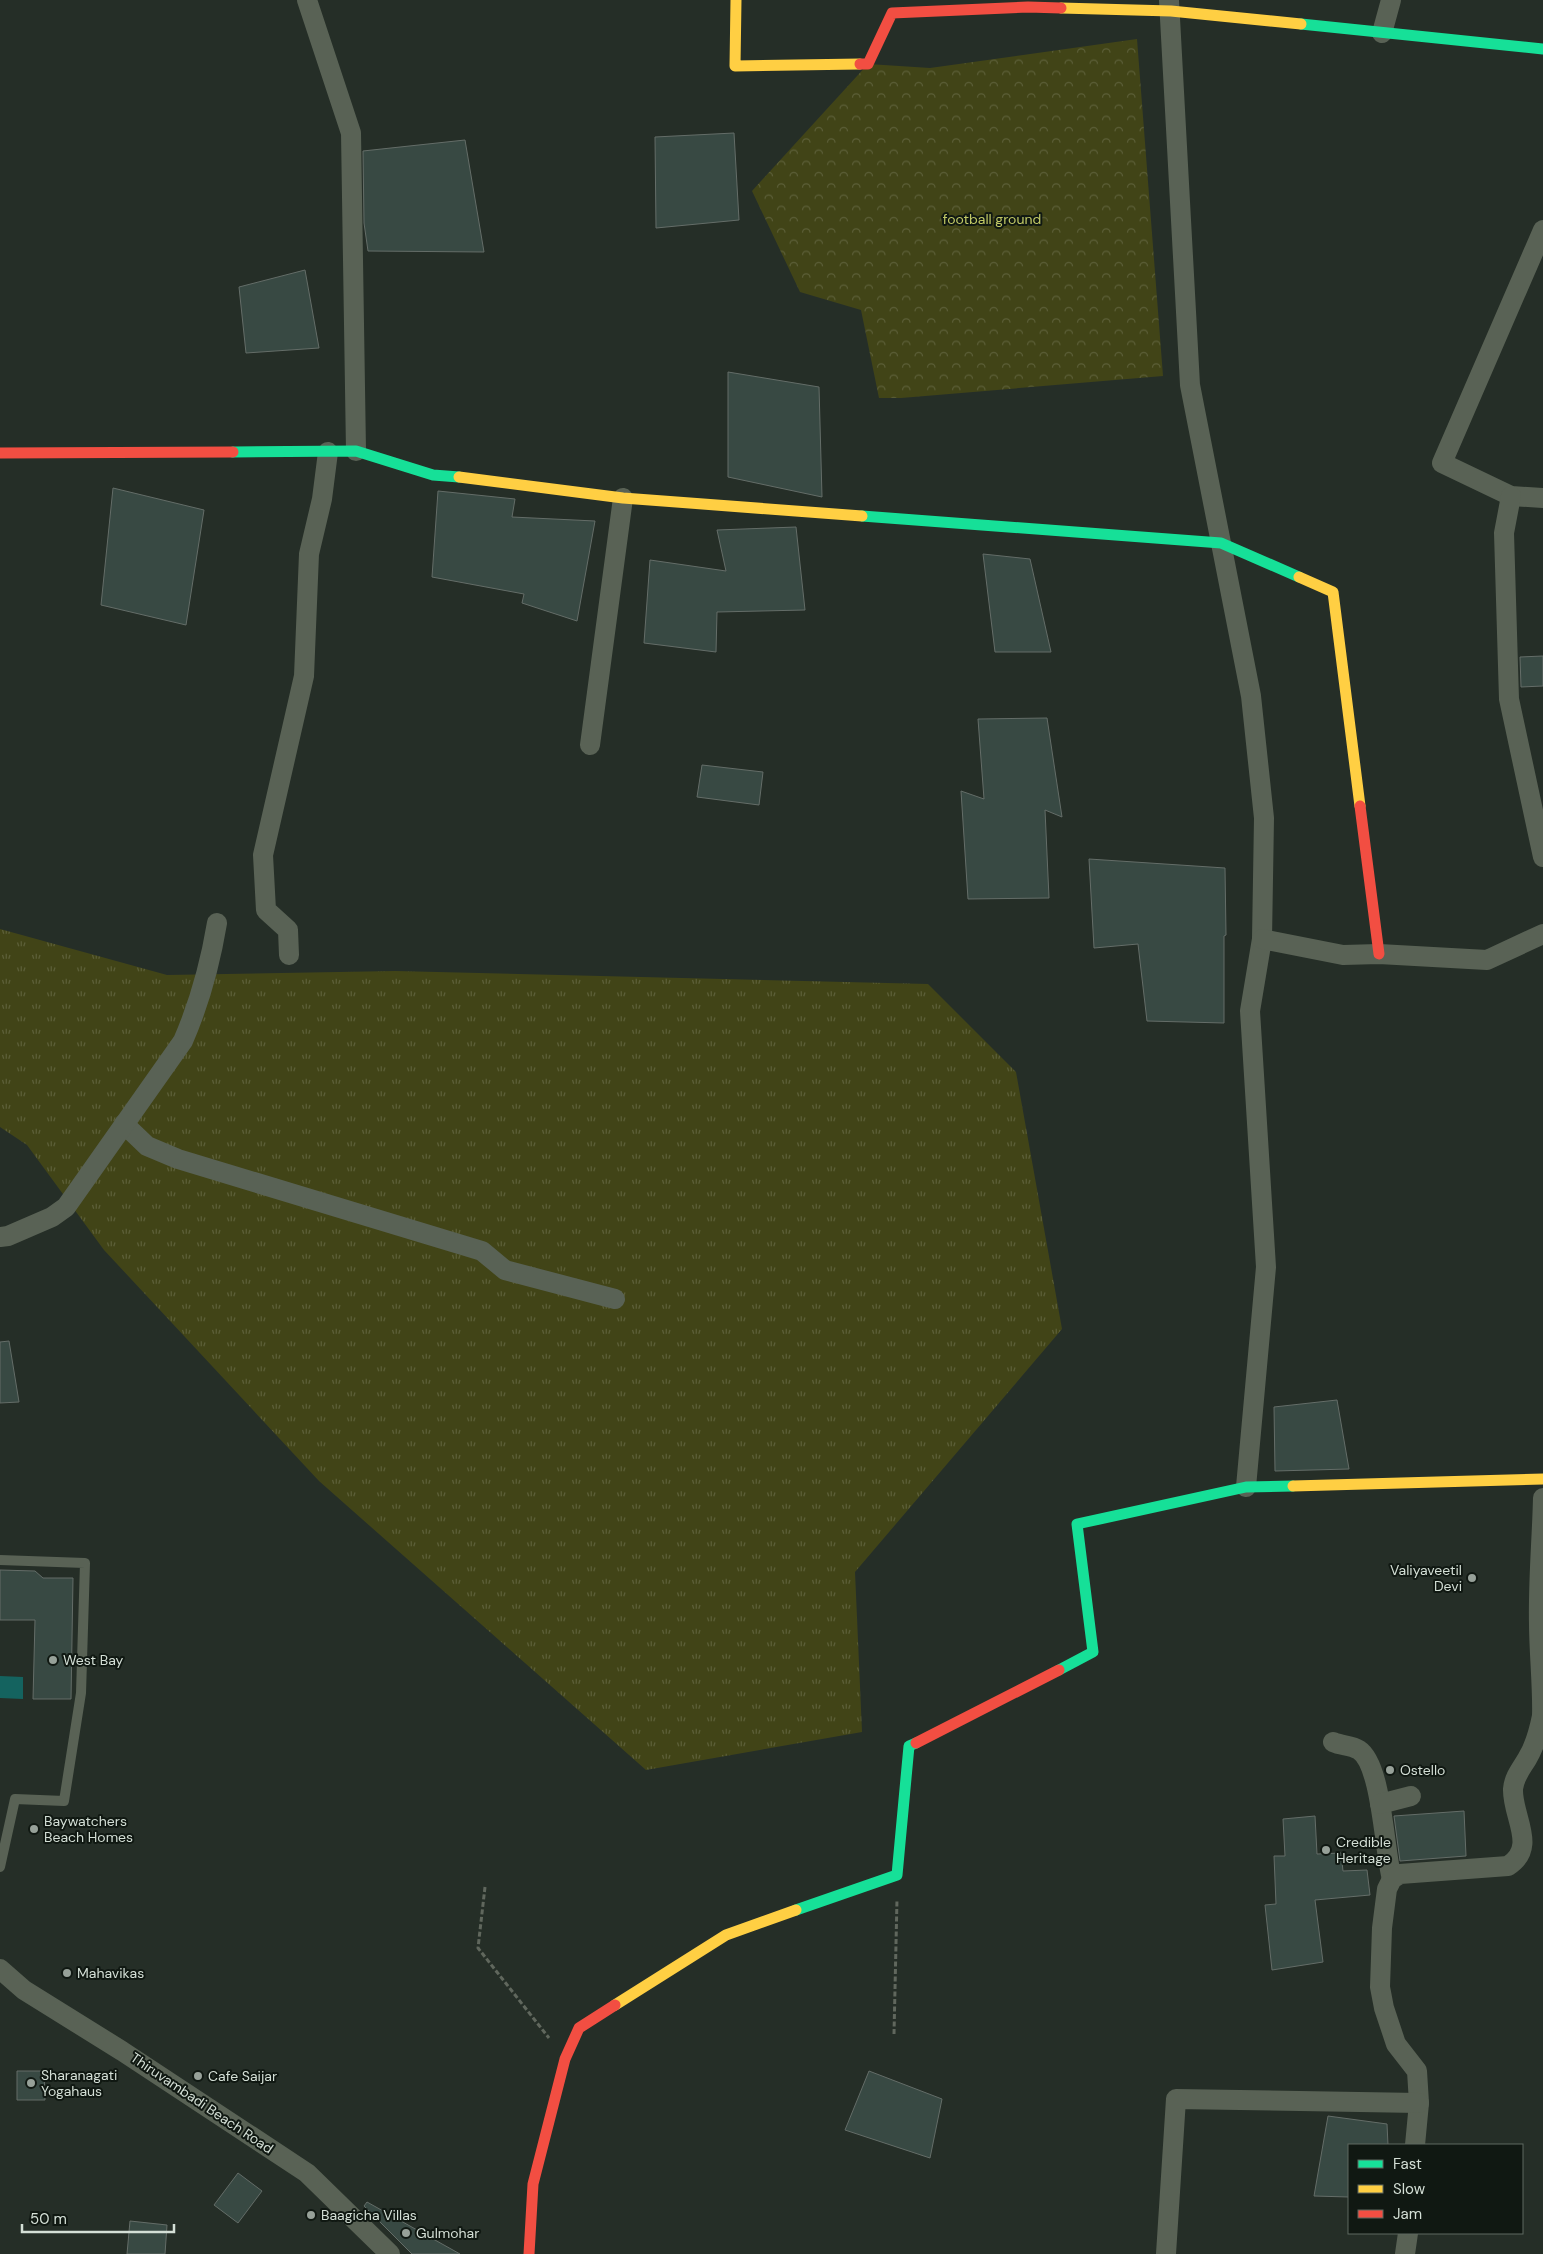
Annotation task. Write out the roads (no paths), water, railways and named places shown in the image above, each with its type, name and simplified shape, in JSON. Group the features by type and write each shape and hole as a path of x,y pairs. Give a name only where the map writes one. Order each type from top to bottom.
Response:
{"street":[{"path":"307,0 351,133 356,451"},
{"path":"736,0 735,66 868,64 892,13 1028,7 1170,6 1382,33 1543,49"},
{"path":"1382,33 1391,0"},
{"path":"1170,6 1190,385 1252,706 1264,818 1262,940 1250,1011 1266,1267 1246,1487"},
{"path":"1543,230 1442,463 1511,496 1543,498"},
{"path":"0,453 356,451 432,475 508,482 623,498 1221,543 1333,592 1378,954"},
{"path":"289,954 288,930 266,910 263,855 304,676 309,554 322,499 328,452"},
{"path":"1511,496 1504,533 1509,699 1543,858"},
{"path":"590,745 623,498"},
{"path":"0,1237 8,1236 52,1217 66,1207 182,1041 196,1010 211,964 217,923"},
{"path":"1262,940 1343,955 1378,954 1488,960 1543,934"},
{"path":"124,1124 147,1146 178,1158 482,1251 505,1270 615,1299"},
{"path":"528,2254 534,2184 546,2127 565,2059 579,2028 726,1935 897,1876 909,1746 1093,1652 1077,1524 1246,1487 1543,1479"},
{"path":"1415,2144 1419,2103 1417,2071 1396,2044 1384,2008 1380,1987 1382,1928 1387,1889 1392,1878 1400,1874 1508,1866 1518,1860 1522,1851 1522,1839 1513,1788 1516,1774 1535,1759 1542,1714 1539,1622 1543,1498"},
{"path":"1333,1742 1360,1750 1366,1757 1378,1790 1388,1865 1392,1878"},
{"path":"1380,1804 1411,1796"},
{"name":"Thiruvambadi Beach Road","path":"0,1969 24,1990 122,2050 306,2173 390,2254"},
{"path":"1166,2254 1176,2099 1419,2103"},
{"path":"1405,2254 1408,2234"}],"lane":[{"path":"0,1560 85,1563 81,1693 64,1801 15,1798 0,1866"}],"water":[{"path":"0,1676 23,1677 23,1699 0,1698"}],"place":[{"name":"Valiyaveetil Devi","path":"1472,1578"},
{"name":"West Bay","path":"53,1660"},
{"name":"Ostello","path":"1390,1770"},
{"name":"Baywatchers Beach Homes","path":"34,1829"},
{"name":"Credible Heritage","path":"1326,1850"},
{"name":"Mahavikas","path":"67,1973"},
{"name":"Cafe Saijar","path":"198,2076"},
{"name":"Sharanagati Yogahaus","path":"31,2083"},
{"name":"Baagicha Villas","path":"311,2215"},
{"name":"Gulmohar","path":"406,2233"}],"park label":[{"name":"football ground","path":"992,219"}]}
